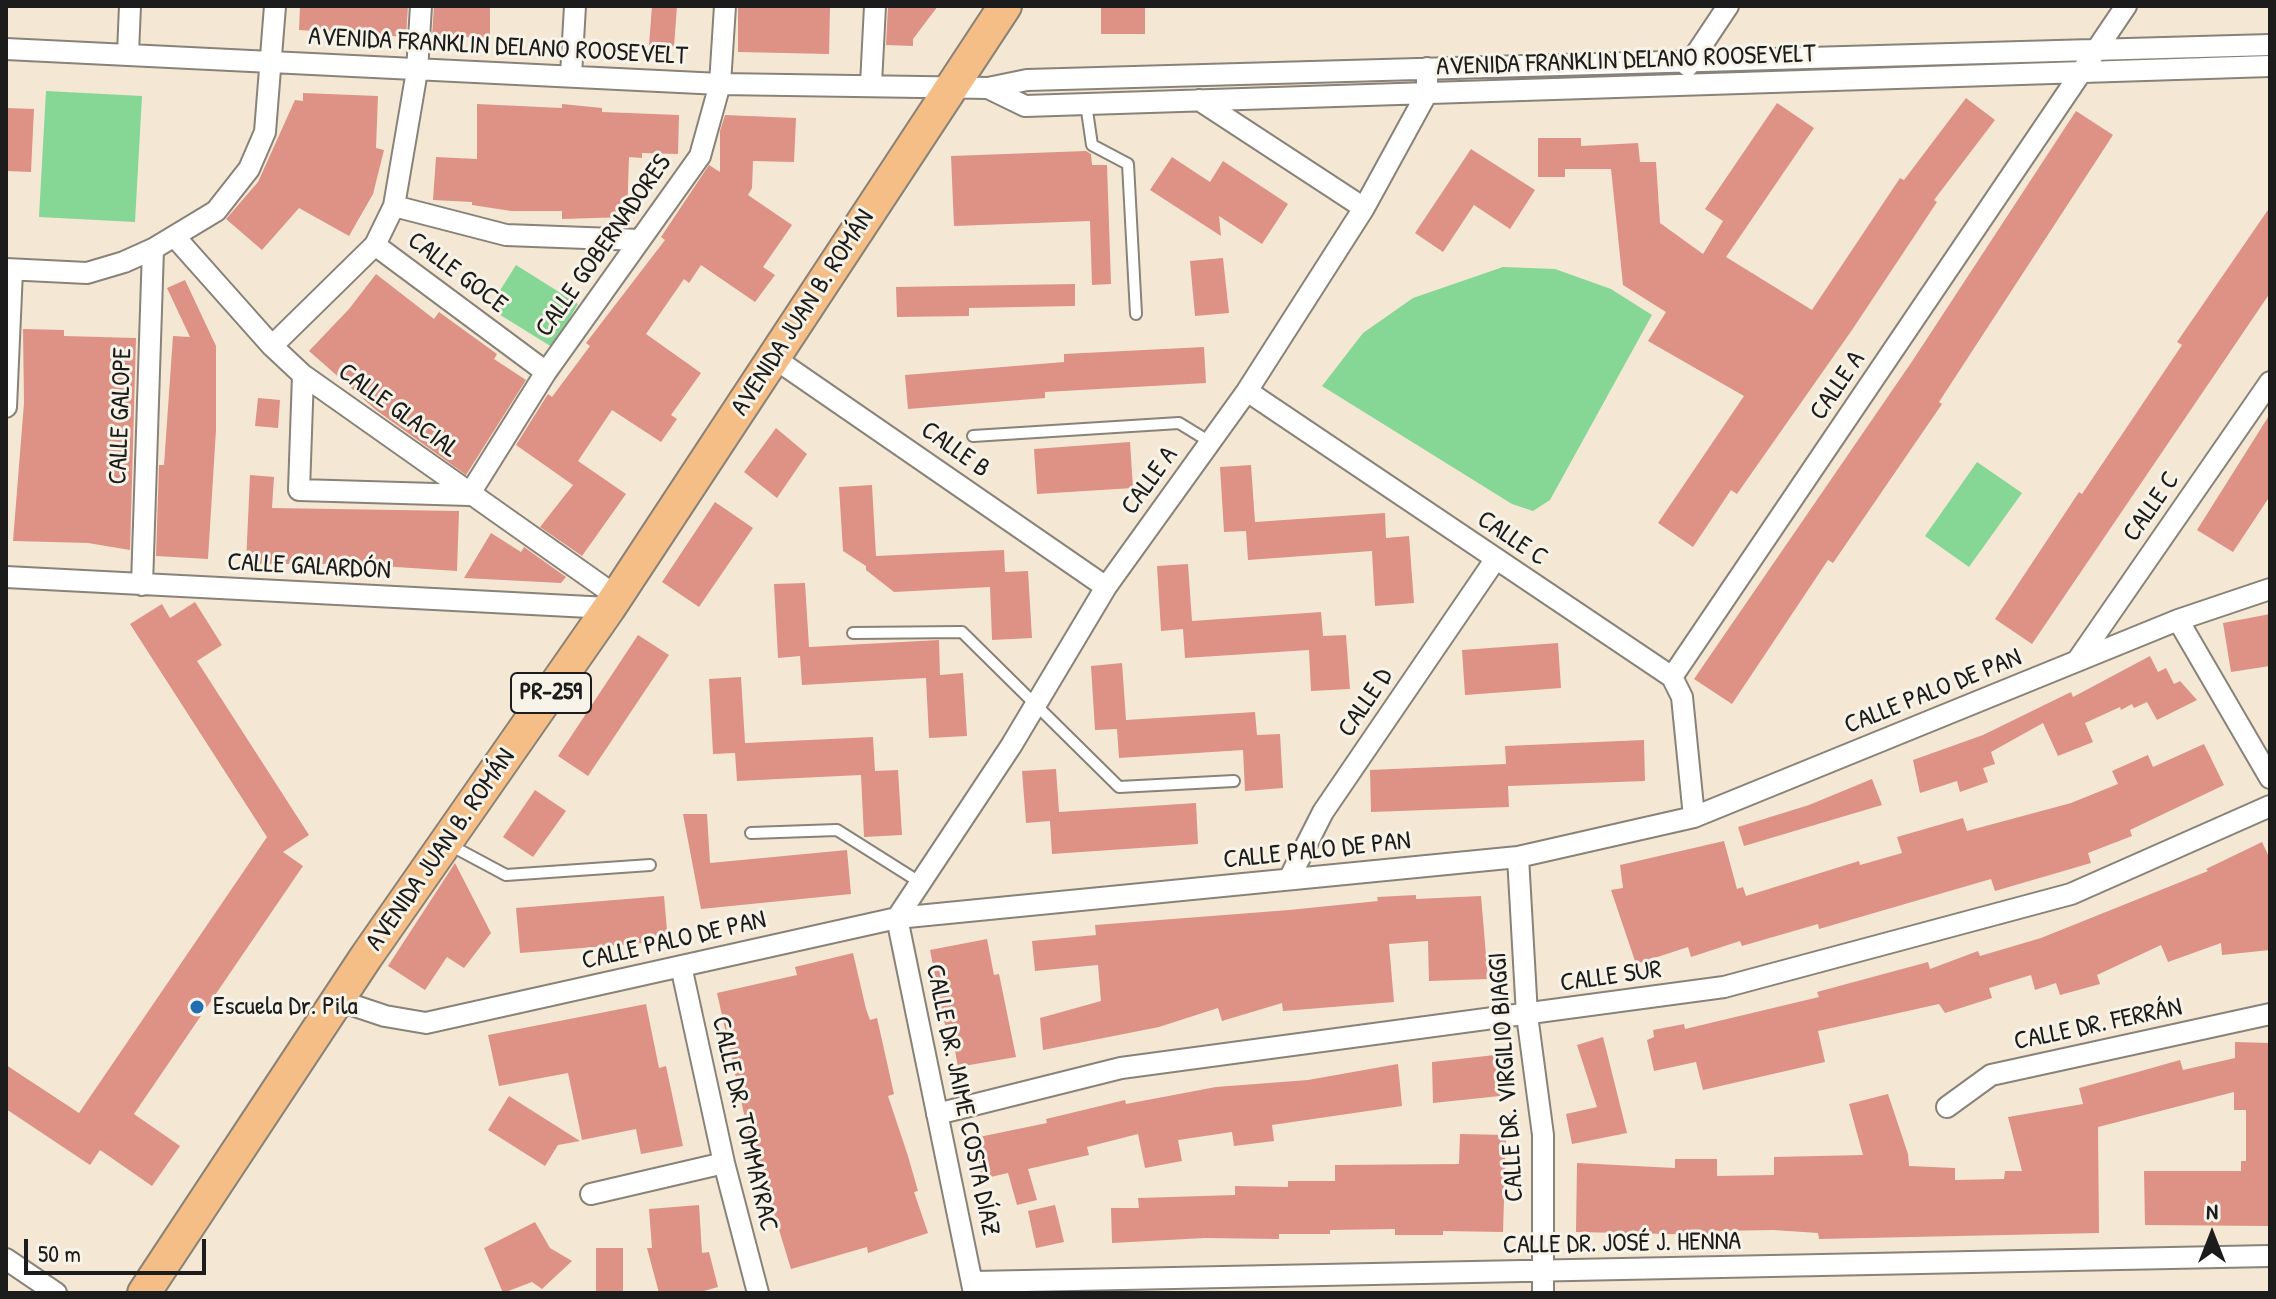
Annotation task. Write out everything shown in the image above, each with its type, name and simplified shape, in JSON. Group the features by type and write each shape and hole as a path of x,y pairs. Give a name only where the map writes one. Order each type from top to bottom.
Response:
{"main road":[{"name":"PR-259","path":"949,87 1005,6"},
{"name":"AVENIDA JUAN B. ROMÁN","path":"144,1293 337,1000 613,602 949,87"}],"street":[{"path":"128,53 130,6"},
{"path":"6,407 9,270 87,273 153,249 216,211 249,169 265,132 275,6"},
{"path":"272,346 375,245 394,206 417,71 421,6"},
{"path":"571,75 575,6"},
{"name":"CALLE GOBERNADORES","path":"469,495 546,372 700,156 720,84 725,6"},
{"path":"871,84 875,6"},
{"path":"1677,85 1728,6"},
{"name":"CALLE A","path":"1672,677 2126,6"},
{"name":"AVENIDA FRANKLIN DELANO ROOSEVELT","path":"6,49 720,84 988,88 1027,80 2270,45"},
{"name":"AVENIDA FRANKLIN DELANO ROOSEVELT","path":"988,88 1025,106 2270,66"},
{"name":"CALLE A","path":"897,918 1035,706 1106,587 1247,391 1364,208 1427,93 1427,68"},
{"path":"1199,100 1364,208"},
{"path":"394,206 506,235 640,240"},
{"name":"CALLE GLACIAL","path":"175,237 272,346 303,375 613,602"},
{"name":"CALLE GOCE","path":"375,245 546,372"},
{"name":"CALLE GALOPE","path":"142,585 153,249"},
{"name":"CALLE B","path":"774,358 1106,587"},
{"path":"303,375 299,490 469,495"},
{"name":"CALLE C","path":"2077,661 2270,382"},
{"name":"CALLE C","path":"1247,391 1672,677"},
{"name":"CALLE D","path":"1289,879 1323,812 1495,560"},
{"name":"CALLE GALARDÓN","path":"6,577 613,602"},
{"name":"CALLE PALO DE PAN","path":"337,1000 385,1016 426,1023 897,918 1518,857 1694,817 2178,620 2270,589"},
{"path":"2178,620 2270,778"},
{"path":"1672,677 1682,697 1694,817"},
{"name":"CALLE SUR","path":"937,1114 1121,1068 1724,987 2071,894 2270,806"},
{"name":"CALLE DR. VIRGILIO BIAGGI","path":"1518,857 1527,1015 1543,1135 1543,1293"},
{"name":"CALLE DR. JAIME COSTA DÍAZ","path":"897,918 974,1287"},
{"name":"CALLE DR. TOMMAYRAC","path":"681,966 724,1163 758,1293"},
{"name":"CALLE DR. FERRÁN","path":"1947,1107 1991,1075 2270,1014"},
{"path":"591,1194 724,1163"},
{"name":"CALLE DR. JOSÉ J. HENNA","path":"974,1287 2270,1256"},
{"path":"6,1259 56,1293"}],"lane":[{"path":"1086,104 1092,145 1128,164 1136,314"},
{"path":"973,436 1179,423 1210,442"},
{"path":"853,633 962,632 1119,787 1234,781"},
{"path":"751,833 837,830 921,883"},
{"path":"446,843 506,875 650,865"}],"green space":[{"path":"46,91 142,96 135,222 39,217"},
{"path":"516,265 578,304 552,347 489,308"},
{"path":"1503,267 1555,269 1611,289 1652,315 1550,500 1533,511 1512,504 1322,386 1363,333 1413,298"},
{"path":"1977,462 2022,493 1969,567 1925,536"}],"building":[{"path":"300,6 408,6 406,37 299,30"},
{"path":"434,6 490,6 490,38 432,36"},
{"path":"652,6 677,6 674,47 649,45"},
{"path":"738,6 830,8 829,54 738,52"},
{"path":"888,6 938,6 913,39 913,46 886,45"},
{"path":"1101,6 1145,6 1145,34 1101,34"},
{"path":"303,93 378,96 376,148 384,150 373,194 349,236 299,208 262,250 226,219 258,182 295,100 303,101"},
{"path":"1966,98 1995,120 1934,200 1937,202 1852,330 1737,494 1731,490 1693,547 1658,523 1744,396 1648,341 1666,312 1623,285 1611,169 1565,169 1565,177 1538,177 1538,138 1581,138 1581,146 1638,143 1640,162 1656,162 1660,223 1703,254 1723,221 1705,209 1777,103 1814,128 1726,257 1812,310 1900,178 1904,180"},
{"path":"477,104 562,108 562,104 602,108 602,112 679,115 678,154 642,153 642,158 629,157 627,217 562,219 562,211 511,211 472,205 472,202 433,200 436,157 477,159"},
{"path":"6,108 34,109 31,172 6,171"},
{"path":"2076,111 2113,135 1939,402 1942,404 1833,563 1828,560 1732,704 1694,679 1913,360"},
{"path":"725,115 796,118 794,162 753,161 752,188 748,195 792,225 763,267 775,275 755,302 701,265 689,283 684,279 646,334 701,373 671,415 677,419 661,442 612,410 578,461 626,494 582,556 540,527 573,485 516,445 548,394 552,397 590,346 586,343 665,240 661,237 709,165 720,172 720,131"},
{"path":"1471,149 1535,190 1510,229 1474,205 1443,252 1415,233"},
{"path":"1086,151 1091,154 1092,165 1107,165 1111,284 1092,285 1090,221 954,226 951,156"},
{"path":"1172,157 1210,182 1223,161 1288,204 1262,244 1219,216 1221,236 1150,190"},
{"path":"2270,207 2270,293 2032,644 1995,619 2182,345 2177,342"},
{"path":"1223,258 1229,313 1195,316 1190,261"},
{"path":"376,274 434,319 439,312 497,354 494,359 526,380 466,475 376,410 309,351 349,309"},
{"path":"185,280 216,346 216,430 208,559 156,556 159,465 164,465 173,336 190,337 167,288"},
{"path":"1075,284 1075,306 969,308 969,316 897,317 896,287"},
{"path":"23,329 64,330 64,336 136,338 130,550 88,543 13,541 24,403"},
{"path":"1204,347 1206,383 1045,392 1045,398 908,409 905,375 1064,362 1064,354"},
{"path":"258,398 280,400 278,428 255,426"},
{"path":"2270,414 2270,496 2233,552 2197,530"},
{"path":"776,428 807,454 777,498 744,472"},
{"path":"1130,442 1133,488 1037,494 1034,449"},
{"path":"1251,465 1255,522 1385,513 1386,538 1409,536 1414,603 1375,606 1372,551 1248,560 1246,531 1224,532 1220,467"},
{"path":"250,475 274,477 272,508 459,511 457,571 350,564 246,564"},
{"path":"872,485 876,556 1004,550 1005,572 1028,571 1032,638 992,640 990,587 894,592 866,570 866,566 843,551 839,487"},
{"path":"715,502 753,528 699,607 662,582"},
{"path":"491,533 521,552 524,547 566,577 561,583 464,578"},
{"path":"1188,564 1192,621 1321,612 1323,636 1346,635 1350,689 1311,691 1309,650 1185,658 1183,629 1161,631 1157,566"},
{"path":"805,583 809,647 939,640 940,675 963,673 967,736 929,738 926,678 802,685 800,656 778,658 774,584"},
{"path":"195,602 222,645 197,661 309,835 283,852 303,866 134,1114 180,1146 152,1186 100,1150 90,1165 6,1109 6,1065 79,1113 267,837 130,624 162,604 170,618"},
{"path":"2270,614 2270,666 2231,672 2223,623"},
{"path":"638,635 669,655 588,776 558,756"},
{"path":"1558,643 1561,688 1465,695 1462,650"},
{"path":"2150,656 2158,672 2166,668 2174,684 2180,681 2197,700 2157,720 2147,702 2134,708 2132,704 2121,710 2120,707 2085,723 2093,742 2058,756 2043,723 1991,752 1995,764 1983,768 1988,782 1960,792 1957,781 1920,793 1913,760 1983,735 2071,692 2073,697"},
{"path":"1122,663 1126,720 1255,712 1257,735 1280,734 1283,788 1245,791 1243,750 1119,758 1117,729 1095,730 1091,666"},
{"path":"741,677 745,743 873,737 875,771 898,770 902,835 864,837 861,775 737,781 735,753 713,754 709,679"},
{"path":"1644,740 1645,781 1508,786 1509,807 1371,812 1370,770 1506,764 1505,746"},
{"path":"2204,744 2224,785 2130,830 2132,836 2088,853 2091,863 1995,891 1991,879 1819,929 1818,924 1742,946 1740,941 1691,957 1688,947 1636,964 1611,890 1623,888 1620,865 1724,841 1737,889 1743,887 1746,896 1859,861 1860,865 1902,853 1897,837 1963,818 1967,831 2071,803 2118,784 2112,771 2148,755 2153,767"},
{"path":"1056,769 1059,812 1196,803 1198,844 1052,854 1050,821 1026,823 1022,771"},
{"path":"1872,779 1882,805 1744,846 1738,827 1809,805"},
{"path":"535,790 566,811 533,857 503,837"},
{"path":"683,814 707,814 710,863 847,850 851,894 701,909"},
{"path":"2262,842 2270,859 2270,950 2222,955 2221,943 2168,962 2161,945 2097,975 2100,984 2060,995 2056,983 2035,990 2031,975 1989,988 1992,998 1945,1013 1939,1004 1818,1031 1825,1062 1703,1090 1696,1062 1654,1071 1647,1040 1654,1037 1653,1030 1684,1024 1685,1029 1819,997 1817,992 1928,962 1930,969 1978,951 1980,956 2041,938 2208,871 2206,869"},
{"path":"455,863 491,933 464,968 447,957 425,990 388,966"},
{"path":"1416,895 1416,899 1481,896 1488,979 1429,981 1428,941 1389,944 1394,1002 1283,1011 1282,1003 1222,1021 1218,1008 1159,1027 1043,1050 1040,1018 1101,1001 1098,965 1035,971 1032,941 1096,935 1095,925 1289,910 1378,901 1377,897"},
{"path":"664,896 668,941 520,953 516,908"},
{"path":"987,939 994,975 999,974 1016,1057 958,1067 951,1029 946,1030 930,950"},
{"path":"853,953 870,1020 877,1018 894,1094 888,1096 928,1233 868,1253 867,1247 791,1269 761,1171 757,1172 717,993 797,975 795,967"},
{"path":"646,1004 659,1068 666,1066 683,1146 641,1154 636,1129 582,1140 568,1073 499,1086 488,1035"},
{"path":"1603,1037 1627,1133 1572,1144 1566,1114 1597,1107 1577,1045"},
{"path":"2235,1042 2270,1043 2270,1226 2145,1225 2144,1171 2241,1171 2241,1161 2246,1161 2246,1110 2234,1110 2234,1092 2098,1127 2099,1233 1819,1239 1818,1233 1773,1230 1717,1231 1717,1235 1576,1232 1577,1163 1675,1168 1675,1159 1717,1159 1717,1176 1774,1175 1774,1157 1863,1155 1849,1104 1888,1094 1909,1166 1955,1168 1955,1180 2004,1179 2005,1171 2022,1171 2008,1117 2083,1104 2079,1088 2180,1060 2183,1070 2235,1058"},
{"path":"1495,1055 1500,1096 1433,1103 1432,1062"},
{"path":"1398,1064 1402,1106 1272,1125 1274,1141 1234,1146 1232,1132 1178,1140 1182,1161 1145,1168 1138,1134 1087,1147 1089,1155 1028,1169 1037,1200 1017,1205 1008,1173 982,1179 974,1138 1047,1123 1046,1119 1125,1100 1126,1104 1216,1087 1308,1080"},
{"path":"509,1096 580,1141 558,1145 545,1166 488,1130"},
{"path":"1460,1134 1506,1135 1503,1232 1443,1231 1443,1235 1395,1235 1395,1229 1330,1230 1330,1234 1279,1234 1279,1239 1205,1238 1112,1243 1111,1208 1139,1208 1138,1198 1235,1195 1235,1186 1288,1187 1288,1181 1335,1181 1335,1165 1459,1164"},
{"path":"699,1205 702,1253 709,1252 718,1287 697,1293 659,1293 647,1248 652,1248 649,1209"},
{"path":"1055,1205 1064,1242 1036,1248 1028,1211"},
{"path":"535,1222 550,1248 572,1261 542,1289 532,1282 503,1293 484,1248"},
{"path":"596,1248 623,1248 623,1293 596,1293"}],"place":[{"name":"Escuela Dr. Pila","path":"197,1007"}]}
